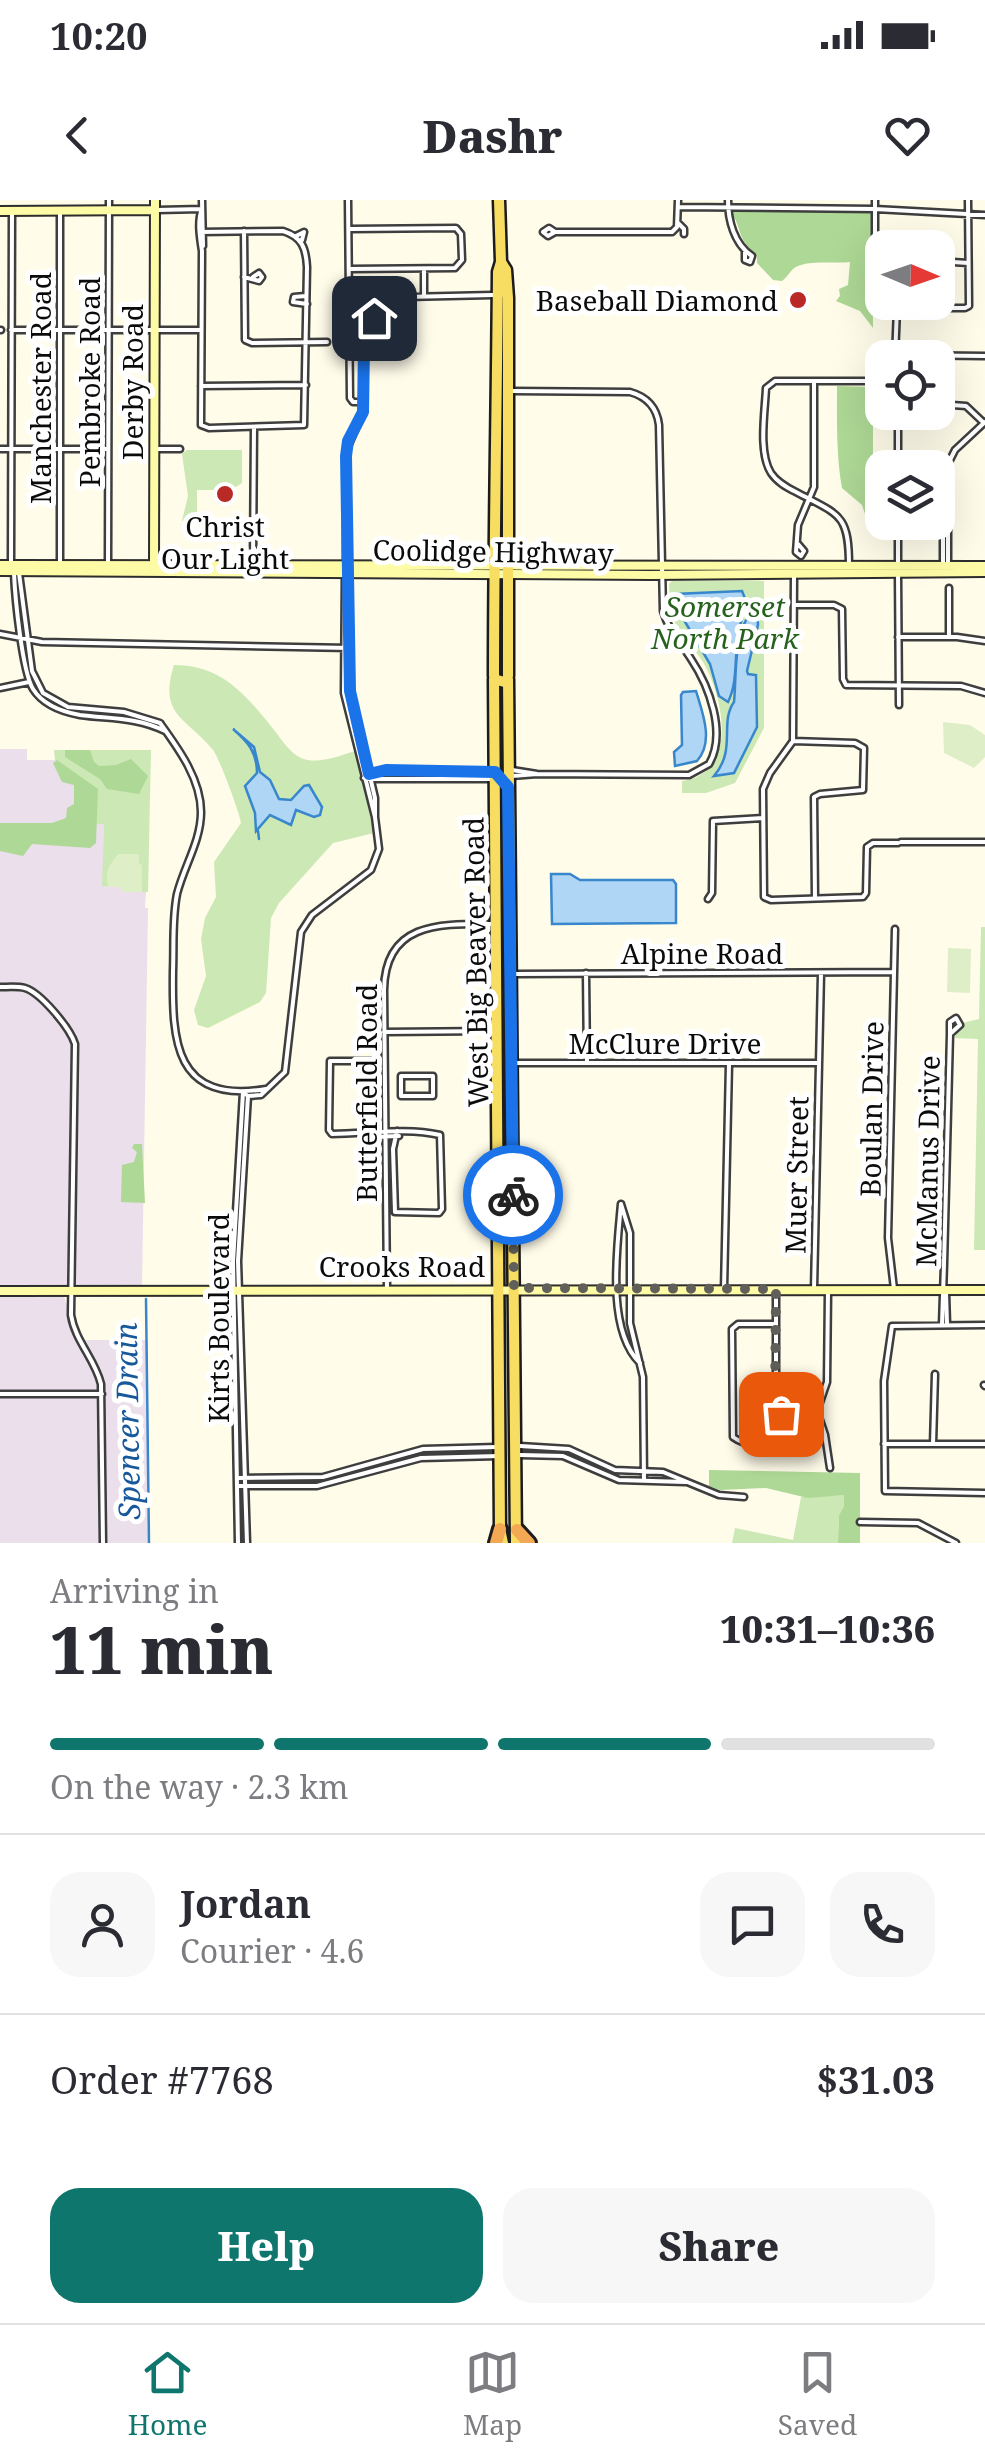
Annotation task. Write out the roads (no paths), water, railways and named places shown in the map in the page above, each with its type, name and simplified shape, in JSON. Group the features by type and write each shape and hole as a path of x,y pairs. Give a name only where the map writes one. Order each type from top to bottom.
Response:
{"highway":[{"path":"517,1536 528,1543"}],"main road":[{"name":"West Big Beaver Road","path":"499,200 501,262 506,270 502,297 503,446 508,467 517,1536"},
{"path":"0,211 109,211 155,205"},
{"name":"Derby Road","path":"154,564 155,205"},
{"name":"West Big Beaver Road","path":"500,1538 494,546 496,462 503,446"},
{"path":"496,462 504,462 508,467"},
{"path":"494,546 499,551 507,550"},
{"name":"Coolidge Highway","path":"15,568 108,564 290,567"},
{"name":"Coolidge Highway","path":"0,568 985,569"},
{"path":"494,590 500,588 507,593"},
{"path":"494,678 508,679"},
{"path":"495,714 508,721"},
{"path":"495,756 508,776"},
{"path":"495,776 508,776"},
{"path":"496,852 509,855"},
{"path":"496,882 509,884"},
{"path":"497,1004 511,1008"},
{"path":"498,1031 511,1036"},
{"path":"500,1176 512,1179"},
{"path":"500,1195 508,1195 513,1201"},
{"path":"500,1267 514,1271"},
{"name":"Crooks Road","path":"0,1291 985,1290"},
{"path":"501,1306 508,1305 514,1311"},
{"path":"501,1362 506,1367 514,1366"},
{"path":"501,1380 510,1380 514,1385"},
{"path":"502,1492 508,1500 516,1498"}],"street":[{"name":"Pembroke Road","path":"108,564 109,200"},
{"path":"202,200 201,425 209,428 305,424 306,255 298,238 284,231 202,232"},
{"path":"348,200 350,398 353,402 364,402"},
{"path":"728,200 730,224 745,252"},
{"path":"778,200 778,208"},
{"path":"874,200 875,230"},
{"path":"895,340 896,308 968,308 968,200"},
{"path":"676,228 678,204 985,216"},
{"path":"155,205 202,210"},
{"path":"17,209 11,448 15,568 32,681 36,694 58,709 131,719 165,730 194,780 201,812 198,836 175,907 174,1038 182,1060 196,1076 216,1088 245,1094 270,1088 280,1080 287,1064 301,932 312,915 371,870 379,849 368,777 344,693 346,450 364,402 364,346 372,321 392,302 424,295 502,297"},
{"name":"Manchester Road","path":"60,211 60,565"},
{"path":"555,232 676,228 684,229 684,234 676,228"},
{"path":"350,229 459,230 459,266 350,270"},
{"path":"244,231 247,342 327,342"},
{"path":"955,263 970,264"},
{"path":"424,269 424,295"},
{"path":"244,277 253,277"},
{"path":"306,296 293,300 295,304 306,304"},
{"path":"12,330 201,330"},
{"path":"955,356 985,356"},
{"path":"848,569 848,535 843,522 835,513 781,484 768,468 768,383 865,380"},
{"path":"798,544 798,525 814,483 814,381"},
{"path":"201,386 306,384"},
{"path":"503,390 626,392 650,402 659,426 665,618 700,674 714,715 714,755 696,773 508,776"},
{"path":"946,568 948,464 955,450 984,423 966,406 955,405"},
{"path":"254,427 257,564"},
{"path":"0,448 108,448"},
{"path":"155,448 180,449"},
{"path":"898,540 899,705"},
{"path":"789,570 794,605 793,741 766,781 762,818 766,900 863,897 868,845 985,842"},
{"path":"949,588 949,637"},
{"path":"794,605 842,609 846,685 961,686 985,693"},
{"path":"0,634 151,646 347,648"},
{"path":"898,637 985,641"},
{"path":"0,688 32,681"},
{"path":"793,741 863,745 863,790 814,797 815,898"},
{"path":"368,777 386,770 495,776"},
{"path":"708,900 712,893 713,821 762,818"},
{"name":"Butterfield Road","path":"387,1289 385,972 402,942 430,926 496,924"},
{"name":"Boulan Drive","path":"894,1289 888,1238 895,929"},
{"name":"Muer Street","path":"814,1289 821,972"},
{"name":"Alpine Road","path":"510,974 894,972"},
{"path":"586,973 588,1062"},
{"path":"0,987 22,987 34,993 67,1027 75,1044 71,1291 74,1328 97,1370 102,1394 103,1543"},
{"path":"384,1032 498,1031"},
{"name":"McManus Drive","path":"944,1325 950,1034"},
{"path":"373,1134 374,1061 330,1061 329,1132 364,1134 373,1134 385,1134 397,1134 405,1133 440,1135 439,1214 395,1212 393,1149 397,1134"},
{"name":"McClure Drive","path":"511,1062 819,1063"},
{"path":"724,1289 730,1062"},
{"path":"402,1076 433,1076 433,1096 401,1096 402,1087 402,1076"},
{"path":"385,1087 402,1087"},
{"name":"Kirts Boulevard","path":"245,1094 236,1290 247,1543"},
{"path":"632,1333 628,1220 621,1204 620,1327 626,1344 640,1363"},
{"path":"620,1220 628,1220"},
{"path":"618,1242 627,1244 630,1257"},
{"path":"775,1324 738,1324 732,1329 732,1435 737,1442 772,1441 791,1432 817,1411 828,1382 828,1288"},
{"path":"776,1289 776,1400 791,1432"},
{"path":"618,1304 627,1302 628,1324 636,1340 643,1379 644,1480"},
{"path":"985,1325 892,1326 884,1377 886,1492 985,1493"},
{"path":"626,1344 636,1340"},
{"path":"933,1444 935,1374"},
{"name":"Kirts Boulevard","path":"238,1543 240,1392"},
{"path":"0,1394 102,1394"},
{"path":"817,1411 826,1435 830,1468"},
{"path":"237,1425 245,1429"},
{"path":"884,1444 985,1444"},
{"path":"313,1486 314,1480 323,1476 442,1447 502,1451"},
{"path":"440,1457 442,1447"},
{"path":"485,1456 486,1447"},
{"path":"515,1451 568,1449 609,1468 668,1473 719,1495 744,1497"},
{"path":"238,1486 313,1486 440,1457 485,1456 502,1451"},
{"path":"515,1451 564,1456 607,1477 686,1482"},
{"path":"385,1460 386,1468"},
{"path":"370,1473 371,1464"},
{"path":"238,1478 323,1476"},
{"path":"238,1498 246,1500"},
{"path":"860,1522 918,1523 956,1543"}],"water":[{"path":"742,591 748,606 739,631 728,702 719,696 710,664 678,610 675,594"},
{"path":"757,607 758,625 747,671 756,675 757,727 734,773 714,776 725,756 743,626"},
{"name":"Somerset North Park","path":"696,691 706,728 705,745 697,761 675,766 674,752 682,745 681,695"},
{"path":"233,729 254,747 260,772 270,780 279,799 291,800 309,785 322,807 320,815 314,817 296,810 291,825 270,815 256,831 255,813 245,786 257,773 255,759 247,743"},
{"path":"551,874 570,874 580,880 673,880 676,923 552,924"}],"waterway":[{"path":"258,831 259,839"},
{"name":"Spencer Drain","path":"146,1299 149,1543"}],"place":[{"name":"Baseball Diamond","path":"798,300"},
{"name":"Christ Our Light","path":"225,494"}]}
